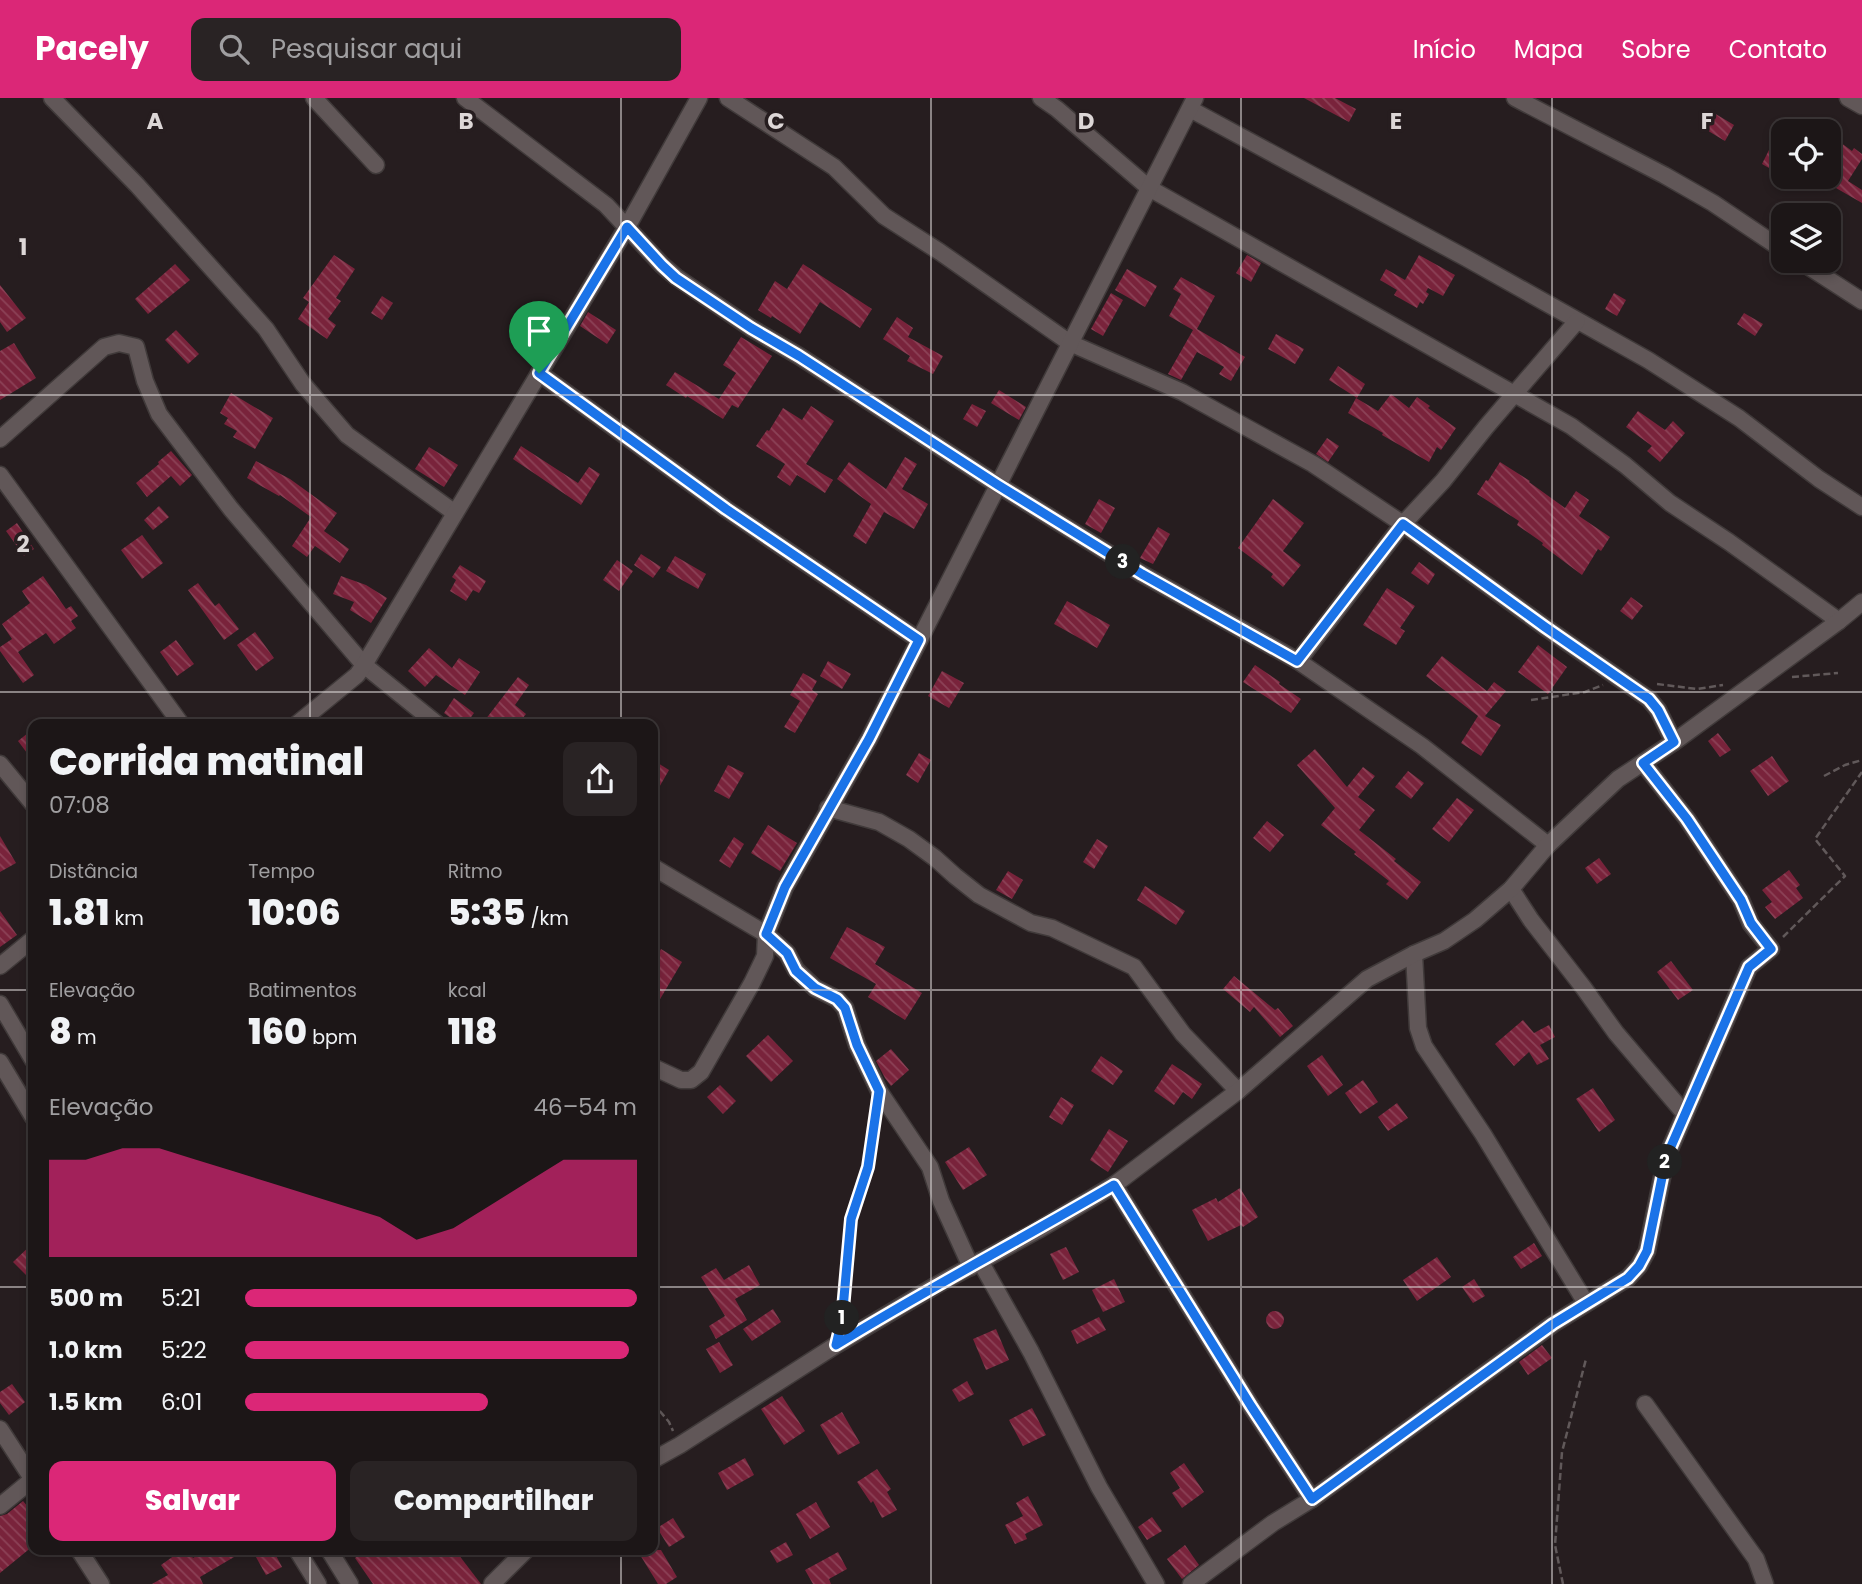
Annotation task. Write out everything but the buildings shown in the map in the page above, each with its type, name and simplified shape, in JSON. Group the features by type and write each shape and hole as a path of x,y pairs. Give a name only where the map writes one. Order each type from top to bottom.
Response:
{"street":[{"path":"52,98 137,185 266,329 303,384 346,435 455,513"},
{"path":"314,98 376,165"},
{"path":"465,98 606,205 676,278 1142,574 1297,661 1422,746 1548,845"},
{"path":"303,719 357,675 364,665 627,227 699,98"},
{"path":"728,98 834,167 884,216 1070,343 1182,393 1246,426 1313,464 1403,524 1649,699 1658,710 1674,742"},
{"path":"1041,98 1149,188 1572,426 1670,502 1839,621"},
{"path":"1515,98 1664,175 1713,203 1771,242"},
{"path":"1848,98 1862,106"},
{"path":"658,1070 681,1080 691,1080 701,1072 752,983 765,956 766,934 785,887 869,739 1192,103 1648,360 1739,418 1819,479 1862,507"},
{"path":"1819,273 1862,300"},
{"path":"1297,661 1403,524 1443,481 1577,321"},
{"path":"0,439 104,347 119,343 136,346 145,382 159,414 231,509 364,665 431,719"},
{"path":"539,373 726,509 919,640"},
{"path":"0,475 177,719"},
{"path":"658,1457 836,1345 1114,1185 1238,1091 1367,979 1465,927 1511,889 1548,845 1619,779 1674,742 1862,602"},
{"path":"1191,1584 1273,1522 1312,1499 1553,1324 1628,1278 1639,1266 1647,1251 1666,1158 1749,967 1771,949 1751,923 1741,900 1687,819 1643,763"},
{"path":"0,764 28,798"},
{"path":"828,808 879,822 909,839 979,895 1031,923 1052,928 1134,967 1183,1034 1238,1091"},
{"path":"658,870 766,934 787,953 796,971 815,988 837,999 845,1008 857,1045 879,1091 930,1167 942,1201 975,1264 1031,1352 1099,1487 1156,1584"},
{"path":"1511,889 1531,920 1616,1033 1685,1114"},
{"path":"0,965 28,943"},
{"path":"1414,954 1418,1028 1424,1046 1483,1133 1586,1304"},
{"path":"0,1004 28,1052"},
{"path":"0,1062 28,1109"},
{"path":"1114,1185 1312,1499"},
{"path":"1645,1404 1756,1559 1765,1584"},
{"path":"0,1429 28,1472"},
{"path":"0,1506 28,1484"},
{"path":"82,1555 101,1584"},
{"path":"300,1555 317,1584"},
{"path":"332,1555 350,1584"},
{"path":"492,1584 521,1555"}],"path":[{"path":"1785,677 1838,673"},
{"path":"1531,700 1585,692 1620,679"},
{"path":"1658,684 1697,689 1759,680"},
{"path":"1824,776 1862,760"},
{"path":"1771,949 1845,876 1815,839 1862,772"},
{"path":"836,1345 842,1320 851,1219 868,1167 879,1091"},
{"path":"1563,1584 1555,1545 1562,1452 1586,1359"},
{"path":"658,1409 669,1422 680,1445"}],"route":[{"path":"627,227 676,278 751,328 1142,574 1297,661 1403,524 1649,699 1658,710 1674,742 1643,763 1687,819 1741,900 1751,923 1771,949 1749,967 1666,1158 1647,1251 1639,1266 1628,1278 1553,1324 1312,1499 1114,1185 836,1345 842,1320 851,1219 868,1167 879,1091 857,1045 845,1008 837,999 815,988 796,971 787,953 766,934 785,887 869,739 919,640 726,509 539,373 627,227"}]}
